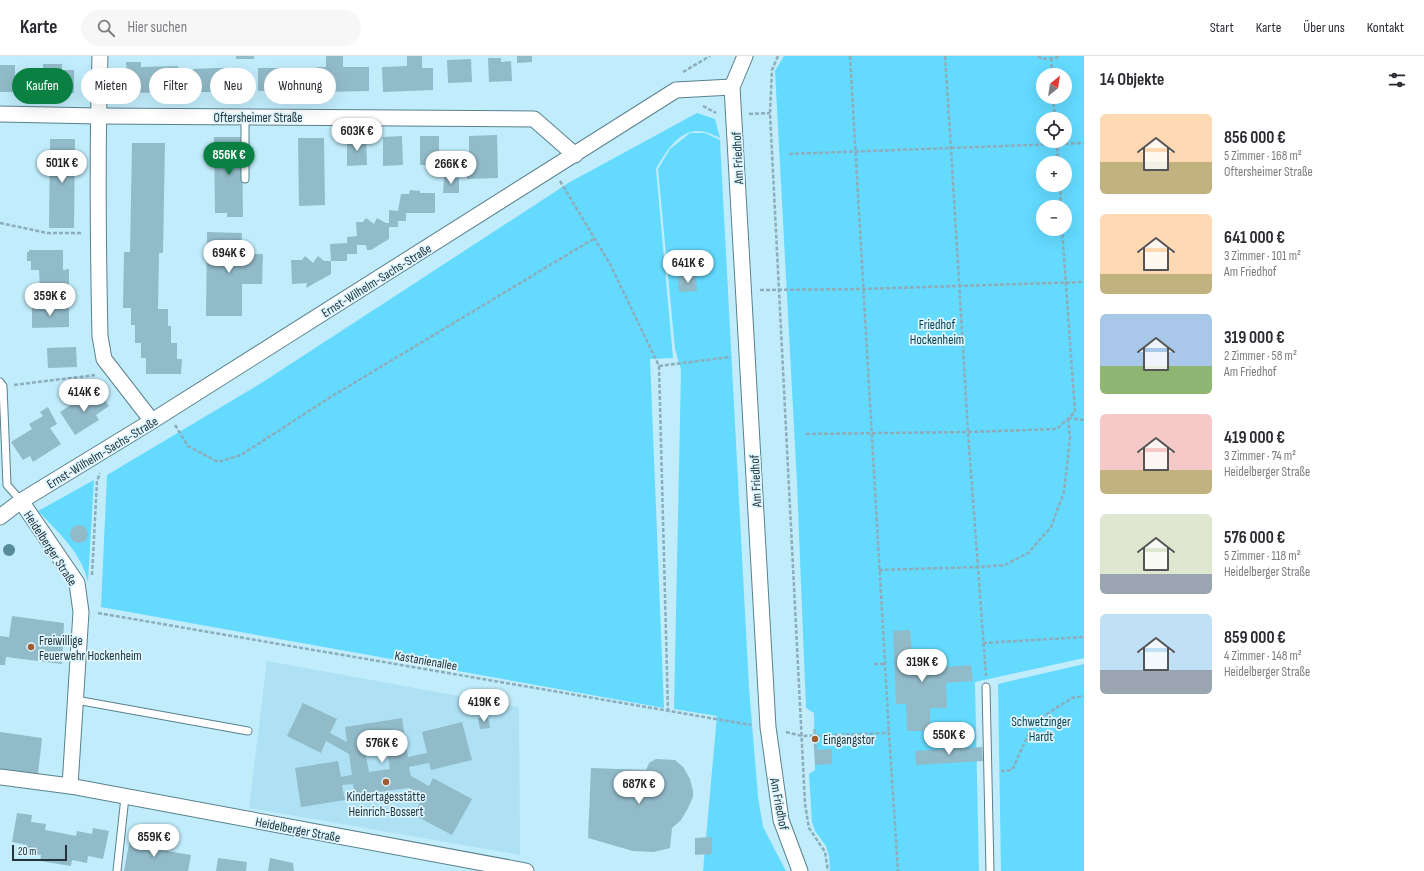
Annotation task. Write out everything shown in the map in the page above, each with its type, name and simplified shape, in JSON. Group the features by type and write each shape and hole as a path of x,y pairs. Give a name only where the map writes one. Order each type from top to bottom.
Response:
{"street":[{"path":"100,56 98,116 100,336 104,359 152,421"},
{"path":"732,87 746,56"},
{"name":"Ernst-Wilhelm-Sachs-Straße","path":"0,517 21,501 152,421 676,90 732,87"},
{"name":"Am Friedhof","path":"732,87 768,727 781,820 800,871"},
{"name":"Oftersheimer Straße","path":"0,114 534,119 575,155"},
{"name":"Heidelberger Straße","path":"21,501 76,583 81,612 70,786"},
{"name":"Heidelberger Straße","path":"0,777 70,786 453,865 526,871"}],"lane":[{"path":"245,117 245,179"},
{"path":"2,384 7,485 21,501"},
{"path":"986,687 990,871"},
{"path":"76,700 248,730"},
{"path":"117,871 125,797"}],"path":[{"path":"676,90 675,76 710,56"},
{"path":"778,56 772,70 770,113 805,804 809,828 825,852 828,871"},
{"path":"850,56 879,570 898,871"},
{"path":"945,56 952,148 968,432 986,687"},
{"path":"1038,56 1042,59 1056,58 1058,56"},
{"path":"1051,58 1052,68"},
{"path":"1072,143 1084,143"},
{"path":"789,154 1036,144"},
{"path":"559,178 610,264 659,366 668,711"},
{"path":"0,223 46,233 99,233"},
{"path":"806,434 968,432 1057,429 1075,412 1063,236"},
{"path":"173,422 188,446 218,462 241,455 329,398 595,238"},
{"path":"744,290 1084,282"},
{"path":"659,366 748,355"},
{"path":"2,384 114,373"},
{"path":"1068,418 1084,420"},
{"path":"879,570 1005,565 1028,553 1051,527 1064,492 1070,438 1068,418"},
{"path":"92,581 96,481 104,466 104,450"},
{"name":"Kastanienallee","path":"81,612 90,612 768,727"},
{"path":"983,643 1084,637"},
{"path":"874,664 885,664"},
{"path":"988,772 1012,770 1034,722 1072,698 1084,696"},
{"path":"802,736 889,733"}],"shaded area":[{"name":"Kindertagesstätte Heinrich-Bossert","path":"267,661 519,707 520,855 249,808"}],"green space":[{"name":"Friedhof Hockenheim","path":"784,56 1084,56 1084,658 975,682 979,871 830,871 829,856 826,846 815,831 812,822 809,774 815,770 814,713 806,708 797,483 775,71"},
{"path":"697,113 715,119 720,138 705,132 696,131 682,136 664,155 656,169 673,358 650,359 664,708 101,607 107,475 263,382 570,182"},
{"path":"690,133 705,133 720,140 749,688 758,797 763,827 786,871 703,871 717,716 674,709 681,370 675,349 658,169 670,149"},
{"path":"94,480 88,582 85,571 75,552 38,511"},
{"name":"Schwetzinger Hardt","path":"1084,664 1084,871 1001,871 998,684"}],"building":[{"path":"236,56 254,56 254,59 236,59"},
{"path":"326,56 343,56 343,67 369,67 369,91 336,92 336,68 317,68 326,67"},
{"path":"407,56 422,56 422,68 433,68 433,90 383,92 382,67 407,66"},
{"path":"517,56 532,56 532,62 517,63"},
{"path":"488,58 501,58 501,62 511,61 512,81 489,82"},
{"path":"471,59 472,82 448,83 447,60"},
{"path":"126,62 141,62 141,67 178,66 178,68 149,68 149,93 141,93 141,68 126,68"},
{"path":"43,64 62,64 62,68 43,68"},
{"path":"0,65 15,65 15,68 12,68 12,92 0,92"},
{"path":"210,68 210,92 202,92 202,69"},
{"path":"258,68 264,68 264,91 258,91"},
{"path":"73,70 74,70 73,93"},
{"path":"497,135 498,178 467,179 469,136"},
{"path":"402,136 403,165 383,166 383,137"},
{"path":"420,136 439,136 439,165 420,165"},
{"path":"214,137 242,137 243,217 227,217 227,213 215,213"},
{"path":"366,137 367,165 347,166 347,138"},
{"path":"298,138 324,138 325,205 299,206"},
{"path":"50,139 75,139 74,228 49,228"},
{"path":"132,143 165,143 163,253 159,253 158,309 168,309 168,326 171,326 171,343 177,343 177,359 182,359 181,374 146,374 146,358 141,358 141,343 135,343 135,325 131,325 131,308 123,308 124,252 130,252"},
{"path":"444,177 459,178 459,193 443,193"},
{"path":"410,190 420,191 420,193 435,193 435,213 406,213 406,221 398,221 398,227 389,227 389,239 371,250 367,250 366,245 357,245 357,254 347,254 347,261 331,261 330,244 347,243 347,237 357,236 356,222 363,222 366,218 374,224 377,218 389,223 389,210 398,211 401,194 409,194"},
{"path":"207,232 242,233 241,254 263,254 262,284 242,284 242,316 206,316"},
{"path":"29,250 63,250 63,270 69,269 69,289 40,290 39,270 31,270 31,261 27,261 27,252 29,252"},
{"path":"305,256 313,263 318,256 324,261 331,261 331,274 306,288 307,283 292,284 291,260 302,260"},
{"path":"696,276 697,291 679,292 678,277"},
{"path":"69,306 69,327 32,328 32,307"},
{"path":"76,347 77,367 48,368 47,348"},
{"path":"100,393 109,406 96,415 99,420 75,435 60,412 83,397 87,402"},
{"path":"48,407 57,424 50,428 61,444 33,462 30,456 23,460 11,442 32,429 29,424 43,416 40,412"},
{"path":"79,525 85,528 88,534 85,540 79,543 73,540 70,534 73,528"},
{"name":"Freiwillige Feuerwehr Hockenheim","path":"12,616 64,623 62,664 6,657 5,665 0,665 0,636 9,637"},
{"path":"910,630 913,662 933,662 933,668 971,665 973,681 946,683 947,708 930,708 930,731 907,731 906,704 896,704 893,631"},
{"path":"303,703 337,719 330,733 347,742 345,727 402,718 408,757 427,753 422,732 462,722 472,760 431,770 429,763 409,767 411,776 429,786 433,778 472,799 452,835 414,815 423,796 409,788 355,795 353,784 342,785 345,800 301,807 295,768 338,761 341,777 352,775 349,754 326,741 321,753 287,736","holes":["386,748 390,769 369,772 365,751"]},
{"path":"488,717 490,728 480,729 478,718"},
{"name":"Eingangstor","path":"813,729 816,729 817,750 832,749 832,764 815,765"},
{"path":"0,732 42,738 38,774 0,769"},
{"path":"982,747 983,761 916,765 915,751"},
{"path":"656,759 675,760 683,767 690,779 693,791 693,797 688,808 681,820 672,828 670,848 654,852 633,851 588,838 591,768 646,770 649,763"},
{"path":"17,813 32,815 31,822 46,824 45,830 76,836 77,831 92,834 93,828 109,831 103,859 88,856 87,863 72,860 71,866 40,861 41,855 26,853 27,845 12,842"},
{"path":"712,837 712,854 695,855 695,838"},
{"path":"130,839 162,845 161,850 191,855 188,871 124,871"},
{"path":"218,858 247,862 246,871 216,871"},
{"path":"270,858 293,863 294,871 268,871"}],"place":[{"name":"Freiwillige Feuerwehr Hockenheim","path":"31,647"},
{"name":"Eingangstor","path":"815,739"},
{"name":"Kindertagesstätte Heinrich-Bossert","path":"386,782"}]}
